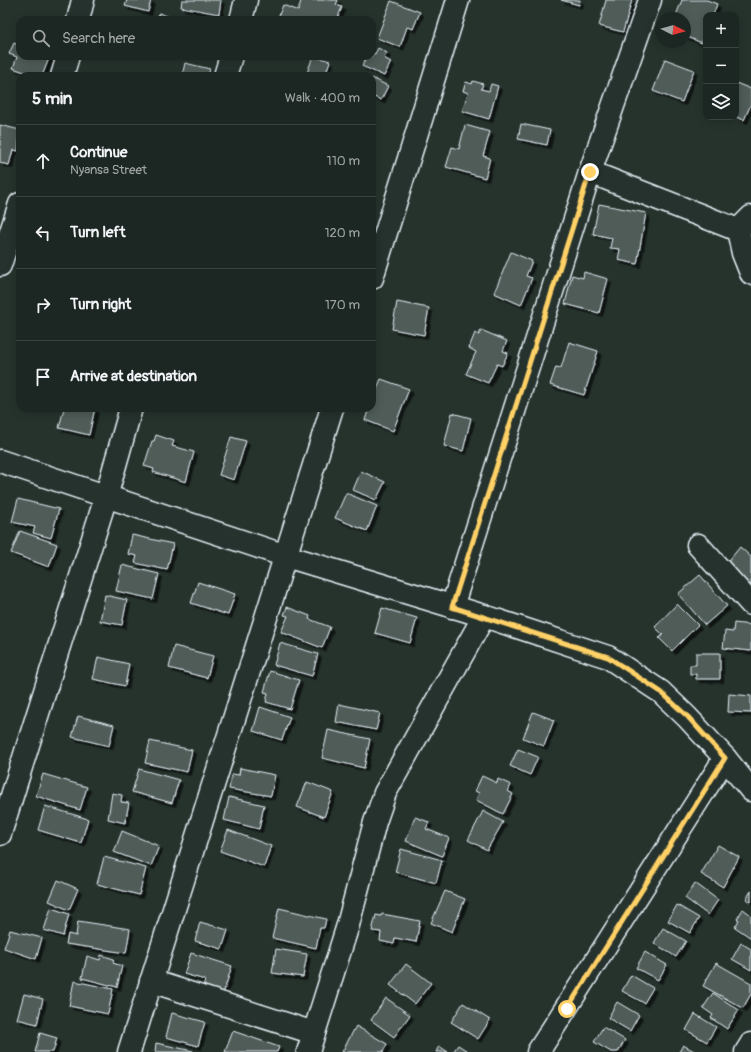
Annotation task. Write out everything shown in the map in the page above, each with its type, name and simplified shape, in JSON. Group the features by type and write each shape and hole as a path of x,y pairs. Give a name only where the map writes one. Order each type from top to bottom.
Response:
{"street":[{"path":"79,16 83,0"},
{"path":"242,16 246,0"},
{"path":"376,265 458,0"},
{"path":"452,607 590,172 650,0"},
{"path":"63,72 67,60"},
{"path":"226,72 230,60"},
{"path":"590,172 745,224 743,253 751,273"},
{"path":"0,265 16,216"},
{"path":"0,834 106,497 130,412"},
{"path":"129,1052 331,412"},
{"path":"0,461 286,556 484,616 608,657 661,692 688,717 725,758 751,790"},
{"path":"698,545 751,604"},
{"path":"151,981 311,1043 348,925 375,822 385,793 484,616"},
{"path":"538,1052 725,758"},
{"path":"746,1052 751,1044"}],"building":[{"path":"127,0 151,0 148,12 125,6"},
{"path":"182,0 221,0 219,14 181,7"},
{"path":"299,0 338,0 336,5 342,7 339,16 279,16 283,5 298,11 301,1"},
{"path":"561,0 580,0 579,5"},
{"path":"606,0 632,0 623,32 599,26"},
{"path":"682,0 707,0 717,4 714,12 703,12 702,43 691,38 691,12 677,12"},
{"path":"391,1 420,12 413,29 407,27 400,47 377,38"},
{"path":"159,13 167,16 158,16"},
{"path":"14,43 16,44 16,57 9,54"},
{"path":"378,48 387,53 384,58 391,62 384,76 362,66 365,60 376,60 376,52"},
{"path":"665,59 694,70 682,102 653,91"},
{"path":"16,60 48,60 44,72 24,72 13,68"},
{"path":"312,60 330,61 326,72 307,72"},
{"path":"185,63 210,69 209,72 183,72"},
{"path":"376,80 388,86 381,100 376,98"},
{"path":"473,81 483,84 481,89 489,91 491,84 498,86 489,119 462,111 468,93 463,91 466,82 472,84"},
{"path":"739,84 751,89 751,104 744,120 739,118"},
{"path":"521,124 550,130 547,145 518,139"},
{"path":"0,125 16,129 16,151 13,150 9,165 0,163"},
{"path":"465,125 490,132 483,156 490,158 485,178 446,167 452,147 459,149"},
{"path":"599,204 646,213 637,264 618,260 620,249 610,248 612,238 593,234"},
{"path":"511,252 532,261 526,276 532,278 521,305 494,293"},
{"path":"584,272 608,279 599,313 565,304 572,275 583,278"},
{"path":"397,302 429,308 424,335 392,329"},
{"path":"481,330 507,341 503,351 508,353 502,366 497,364 488,383 466,374 476,352 469,348 475,333 479,335"},
{"path":"569,342 598,351 584,395 550,385 556,367 561,368"},
{"path":"381,379 409,389 393,431 365,420 368,412 376,412 376,391"},
{"path":"63,412 94,412 89,435 59,428"},
{"path":"452,413 471,418 463,451 444,446"},
{"path":"156,435 174,441 172,446 194,452 186,482 153,472 154,469 144,466 152,441 154,441"},
{"path":"231,437 246,441 234,480 219,475"},
{"path":"361,471 385,482 376,500 353,490"},
{"path":"346,493 377,506 367,531 335,518"},
{"path":"18,499 59,509 51,538 33,533 35,527 12,522"},
{"path":"20,531 57,544 49,567 11,553"},
{"path":"132,535 173,544 167,570 135,563 137,556 128,554"},
{"path":"740,547 751,557 751,587 747,592 722,569"},
{"path":"122,565 159,574 153,599 116,591"},
{"path":"700,575 727,606 705,625 678,594"},
{"path":"198,582 235,594 228,615 191,603"},
{"path":"105,595 127,600 122,625 100,621"},
{"path":"677,604 698,625 672,651 659,638 663,635 655,627"},
{"path":"287,607 310,616 309,619 330,627 322,648 281,632 288,616 284,615"},
{"path":"382,608 417,618 410,643 375,633"},
{"path":"734,623 751,625 751,651 723,648 725,631 733,632"},
{"path":"280,643 318,654 312,676 274,665"},
{"path":"174,646 213,656 207,678 169,668"},
{"path":"696,653 720,653 720,679 696,679 696,674 690,674 690,665 696,665"},
{"path":"98,657 129,664 125,686 93,679"},
{"path":"270,671 299,680 290,709 266,702 268,693 264,692"},
{"path":"729,694 751,696 751,713 728,712"},
{"path":"339,704 380,713 376,730 336,722"},
{"path":"260,707 290,717 282,740 253,731"},
{"path":"533,712 554,720 544,746 523,738"},
{"path":"78,716 114,725 109,746 72,737"},
{"path":"328,730 370,739 364,768 322,758"},
{"path":"150,741 192,750 187,772 145,763"},
{"path":"518,749 538,757 530,775 510,766"},
{"path":"240,768 275,775 271,796 229,789 232,774 239,775"},
{"path":"139,769 179,780 172,803 132,792"},
{"path":"43,774 87,787 80,810 36,796"},
{"path":"482,776 497,783 498,779 511,785 508,791 513,794 503,814 476,800 479,793 475,791"},
{"path":"307,782 333,792 324,817 297,807"},
{"path":"112,793 122,795 121,802 129,803 125,823 108,819"},
{"path":"229,797 264,805 259,829 224,820"},
{"path":"45,806 88,819 81,843 38,830"},
{"path":"483,811 503,822 487,850 468,840"},
{"path":"415,817 429,822 426,829 449,838 442,856 406,841"},
{"path":"228,830 271,846 264,867 220,851"},
{"path":"122,831 159,846 151,866 114,852"},
{"path":"718,845 739,857 723,887 701,874"},
{"path":"401,849 442,860 436,883 395,872"},
{"path":"104,857 146,868 139,895 97,884"},
{"path":"58,880 78,889 69,910 49,901"},
{"path":"695,883 718,900 708,915 685,898"},
{"path":"445,891 465,899 452,932 431,923"},
{"path":"751,891 751,902 746,899"},
{"path":"677,905 699,918 690,933 668,921"},
{"path":"51,908 69,914 63,936 44,930"},
{"path":"279,908 326,919 324,928 320,928 316,948 272,938"},
{"path":"743,909 751,915 751,938 735,927 739,920 737,919"},
{"path":"382,914 420,921 416,942 395,938 394,944 380,941 381,932 372,931 376,915 381,916"},
{"path":"78,921 130,929 126,953 66,944 68,934 76,936"},
{"path":"200,922 228,930 222,949 195,941"},
{"path":"663,928 686,941 676,957 654,943"},
{"path":"10,930 42,938 36,959 4,948"},
{"path":"741,943 751,949 751,970 732,959"},
{"path":"276,949 307,954 303,977 272,973"},
{"path":"645,952 667,965 658,980 636,968"},
{"path":"191,953 232,966 223,994 203,987 205,980 184,974"},
{"path":"101,955 114,959 113,963 122,966 117,987 82,978 87,956 100,960"},
{"path":"716,963 751,983 751,994 743,1008 703,986"},
{"path":"406,964 431,983 415,1004 390,985"},
{"path":"631,975 653,988 644,1003 622,991"},
{"path":"74,981 113,989 108,1014 69,1006"},
{"path":"713,993 739,1010 727,1029 711,1018 713,1015 703,1008"},
{"path":"24,994 43,999 37,1024 17,1019"},
{"path":"386,998 410,1015 394,1037 371,1020"},
{"path":"617,1002 639,1015 630,1031 608,1018"},
{"path":"463,1003 490,1020 478,1039 451,1022"},
{"path":"172,1013 205,1022 198,1046 166,1037"},
{"path":"695,1014 716,1027 707,1042 686,1030"},
{"path":"356,1026 387,1044 383,1052 342,1052"},
{"path":"603,1027 625,1040 618,1052 611,1052 594,1042"},
{"path":"233,1031 279,1047 277,1052 225,1052"},
{"path":"40,1033 57,1038 53,1052 35,1052"},
{"path":"156,1043 193,1051 193,1052 155,1052"},
{"path":"458,1045 469,1052 453,1052"},
{"path":"683,1045 696,1052 679,1052"},
{"path":"439,1046 448,1052 436,1052"}],"route":[{"path":"567,1009 725,758 688,717 661,692 634,672 608,657 452,607 590,172"}]}
